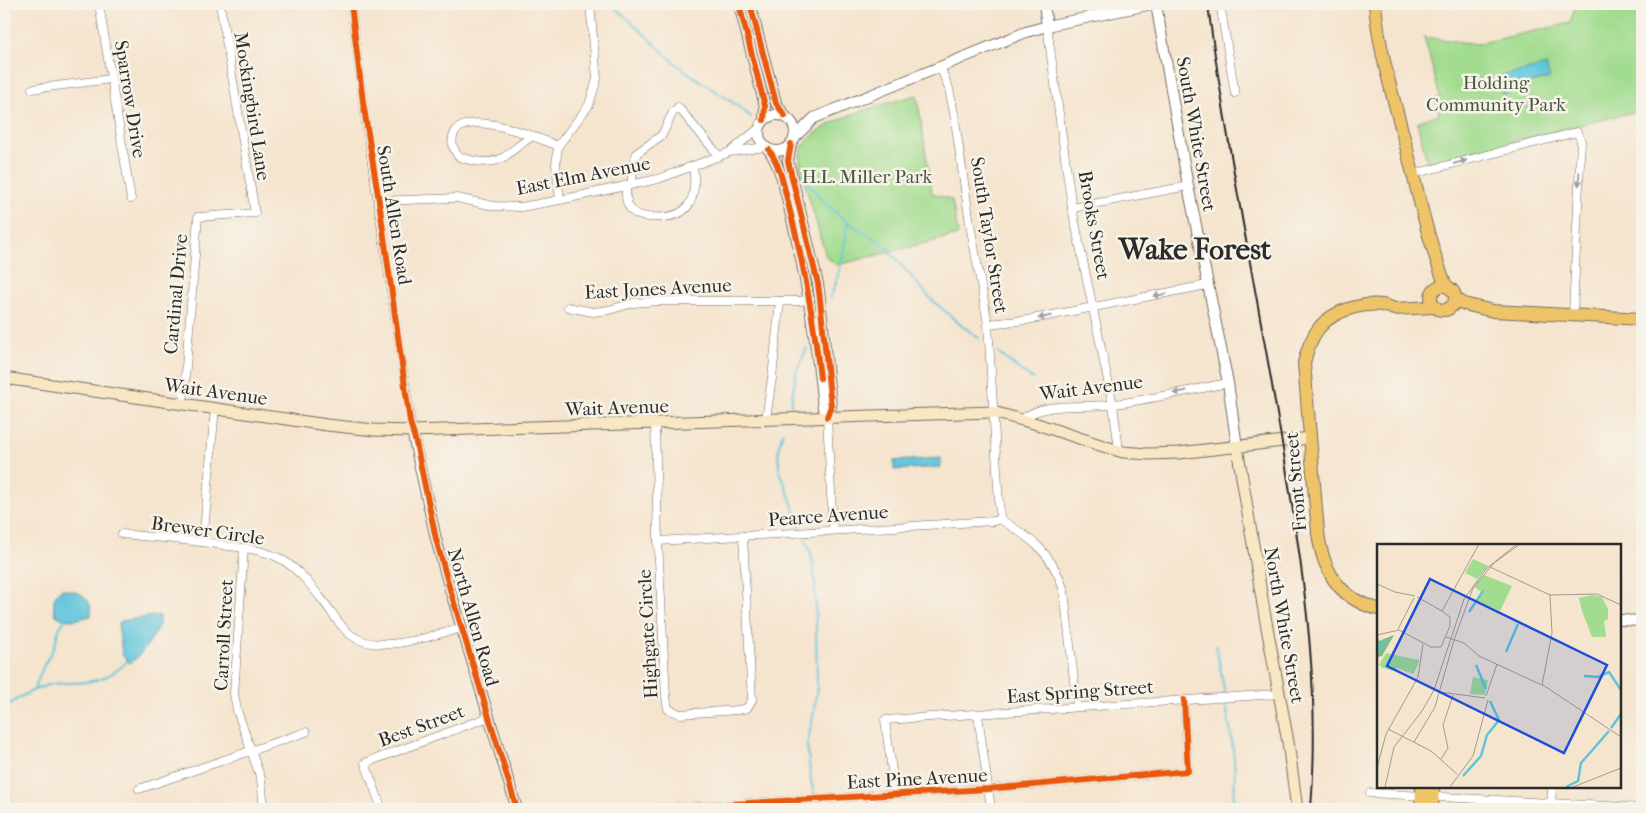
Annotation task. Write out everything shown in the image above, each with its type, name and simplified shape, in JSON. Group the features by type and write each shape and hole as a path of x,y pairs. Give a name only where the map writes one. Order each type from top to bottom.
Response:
{"main road":[{"path":"1375,4 1378,32 1434,254 1437,295 1442,310 1452,303"},
{"path":"1437,295 1452,290 1452,303"},
{"name":"Front Street","path":"1377,609 1362,604 1342,590 1324,563 1318,533 1304,363 1309,344 1320,327 1340,312 1373,305 1389,306 1417,303 1437,295"},
{"path":"1452,303 1481,314 1493,311 1642,319"},
{"name":"Wait Avenue","path":"4,378 374,430 993,412 1022,419"},
{"path":"1022,419 1118,450 1148,454 1237,447 1310,438"},
{"name":"North White Street","path":"1237,447 1278,694 1288,742 1297,809"}],"street":[{"name":"Sparrow Drive","path":"99,4 131,199"},
{"name":"Mockingbird Lane","path":"198,217 254,213 220,4"},
{"name":"South Allen Road","path":"351,4 363,102 412,430"},
{"path":"560,200 556,164 558,146 589,105 597,79 590,4"},
{"path":"739,4 765,106 759,140 777,162 799,245 810,299 823,406 827,418 833,530"},
{"path":"750,4 776,103 796,132 788,161 818,284 826,344 830,406 827,418"},
{"name":"Brooks Street","path":"1044,4 1072,208 1113,405 1118,450"},
{"path":"761,124 773,115 788,118 814,118 1026,32 1152,4"},
{"name":"South White Street","path":"1156,4 1188,186 1228,383 1237,447"},
{"path":"1220,4 1235,93"},
{"name":"South Taylor Street","path":"940,66 949,89 954,114 988,324 1000,519"},
{"path":"32,89 111,79"},
{"path":"693,166 695,192 684,210 676,216 658,218 638,215 630,209 627,202 629,185 632,166 637,153 662,135 678,107 719,156"},
{"path":"767,149 780,151 793,141 814,118"},
{"path":"533,136 502,158 486,162 466,160 458,156 452,143 453,134 458,128 467,124 498,125 533,136 558,146"},
{"name":"East Elm Avenue","path":"730,152 761,124"},
{"path":"1413,174 1577,132 1581,141 1573,314"},
{"name":"East Elm Avenue","path":"379,201 457,198 494,206 521,207 658,179 730,152 767,149"},
{"path":"1072,208 1188,186"},
{"name":"Cardinal Drive","path":"183,404 198,217"},
{"path":"988,324 1027,320 1208,286"},
{"name":"East Jones Avenue","path":"568,307 594,312 633,303 659,301 780,301 810,299"},
{"path":"766,419 780,301"},
{"name":"Wait Avenue","path":"1022,419 1042,409 1113,405 1228,383"},
{"path":"203,542 215,408"},
{"name":"Highgate Circle","path":"654,423 666,697 668,709 680,714 738,710 747,708 752,700 743,537"},
{"name":"North Allen Road","path":"412,430 436,539 517,809"},
{"path":"1000,519 1025,534 1039,546 1061,579 1077,707"},
{"name":"Pearce Avenue","path":"658,541 994,521 1000,519"},
{"name":"Brewer Circle","path":"122,534 244,548 264,552 281,559 303,577 325,603 340,625 353,637 372,644 409,642 462,628"},
{"name":"Carroll Street","path":"244,548 234,694 237,710 260,779 264,809"},
{"path":"1621,620 1642,620"},
{"name":"East Spring Street","path":"895,793 884,720 1278,694"},
{"name":"East Pine Avenue","path":"647,809 988,789 1188,771 1184,700"},
{"path":"978,715 991,809"},
{"name":"Best Street","path":"382,809 365,763 489,717"},
{"path":"139,789 306,732"},
{"path":"1551,807 1552,788"},
{"path":"1370,793 1551,807 1642,808"},
{"path":"871,796 873,809"}],"green space":[{"name":"Holding Community Park","path":"1576,4 1642,4 1642,110 1427,162 1417,122 1439,114 1436,99 1440,97 1424,37 1477,44 1570,23"},
{"name":"H.L. Miller Park","path":"917,95 932,193 952,200 958,235 837,265 826,257 802,175 800,157 804,145 815,134 849,116"}],"water":[{"path":"1546,65 1550,78 1514,88 1514,91 1502,94 1497,77"},
{"path":"941,458 941,467 894,470 894,461"},
{"path":"62,589 79,593 87,599 90,604 91,616 68,620 55,614 55,597"},
{"path":"159,615 158,628 151,640 142,652 129,663 122,654 118,624 121,621"}],"waterway":[{"path":"611,4 679,66 734,103 751,117"},
{"path":"797,169 824,202 849,223 882,243 931,299 979,338"},
{"path":"830,298 840,271 847,224 849,223"},
{"path":"791,405 796,372 807,348"},
{"path":"998,353 1034,379"},
{"path":"783,432 778,451 778,461 801,528"},
{"path":"805,539 811,553 815,579 817,685 807,745 811,781 815,797"},
{"path":"35,688 43,667 54,647 59,629 66,618"},
{"path":"1216,646 1225,694"},
{"path":"4,708 27,693 45,686 57,683 97,680 117,671 128,660"},
{"path":"1226,704 1235,770 1234,796 1231,809"}],"railway":[{"path":"1208,4 1228,137 1295,521 1306,603 1314,726 1311,809"}],"cycle path":[{"path":"351,4 363,102 410,422 436,539 517,809"},
{"path":"739,4 765,106 764,120"},
{"path":"750,4 776,103 785,116"},
{"path":"791,144 788,161 820,299 831,406 827,417"},
{"path":"769,150 782,177 804,271 812,313 820,378"},
{"path":"647,809 988,789 1188,771 1184,700"}],"district":[{"name":"Wake Forest","path":"1195,249"}]}
